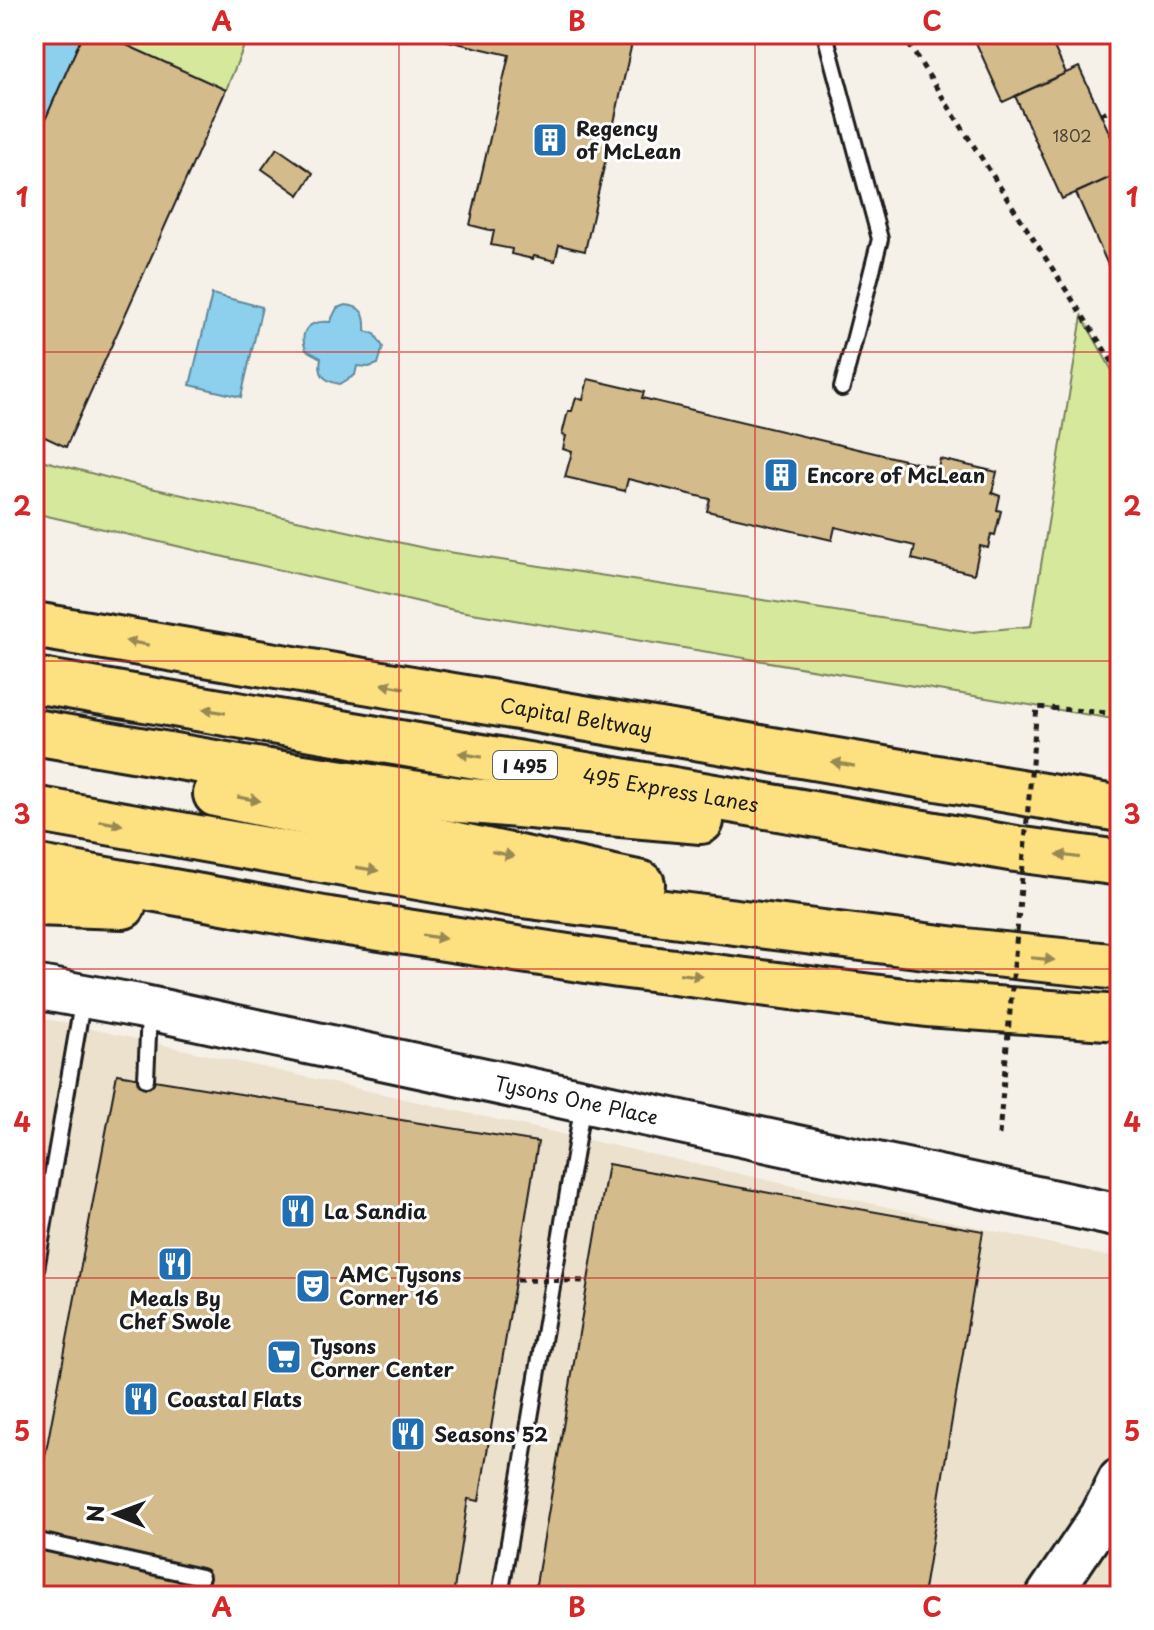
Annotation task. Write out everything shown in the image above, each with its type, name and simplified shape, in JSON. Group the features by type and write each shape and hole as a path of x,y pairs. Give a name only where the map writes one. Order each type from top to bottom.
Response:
{"highway":[{"name":"Capital Beltway","path":"34,625 1120,809"},
{"name":"495 Express Lanes","path":"34,680 1016,849 1120,863"},
{"path":"34,732 262,771 460,800 1016,849"},
{"path":"34,762 256,800 965,951"},
{"path":"920,777 1120,795"},
{"path":"34,809 514,894 965,951 1120,967"},
{"path":"34,867 329,920 619,965 927,1004 1120,1037"},
{"path":"34,903 99,904 329,920"},
{"path":"927,1004 1120,1018"}],"street":[{"name":"Tysons One Place","path":"34,987 150,1009 1120,1216"},
{"path":"1048,1596 1118,1488"}],"lane":[{"path":"825,34 880,239 842,388"},
{"path":"34,1281 40,1209 83,995"},
{"path":"146,1079 150,1009"},
{"path":"500,1596 583,1102"},
{"path":"34,1540 201,1577"}],"path":[{"path":"902,34 1120,374"},
{"path":"1101,114 1120,105"},
{"path":"999,1135 1037,707 1120,714"},
{"path":"517,1280 588,1281"}],"shaded area":[{"name":"Tysons Corner Center","path":"34,1016 1120,1259 1120,1596 34,1596"}],"green space":[{"path":"102,34 249,34 226,90"},
{"path":"1082,316 1120,385 1120,720 454,610 34,513 34,458 128,483 429,549 972,632 1031,626"}],"water":[{"path":"34,34 71,34 81,39 34,145"},
{"path":"212,294 262,307 241,397 190,385"},
{"path":"345,305 362,312 365,331 375,334 383,347 378,364 357,366 355,375 340,384 323,376 321,358 306,350 304,337 308,328 317,323 330,322 337,308"}],"building":[{"path":"83,34 102,34 226,90 66,447 34,432 34,145"},
{"name":"Regency of McLean","path":"418,34 634,34 585,251 559,245 555,261 534,256 533,259 511,254 512,249 491,245 494,231 470,225 509,55"},
{"path":"972,34 1048,34 1066,73 1003,102"},
{"path":"1079,67 1120,156 1120,173 1062,199 1015,96"},
{"path":"277,148 313,173 299,195 262,169"},
{"path":"1120,173 1120,292 1076,193"},
{"name":"Encore of McLean","path":"588,379 644,392 642,398 938,468 940,459 997,472 992,493 1000,496 997,510 1001,511 995,535 991,534 988,548 980,546 974,574 912,559 915,546 835,527 832,540 707,511 710,499 628,479 625,491 565,477 572,452 563,449 566,436 562,435 568,411 572,411 576,398 583,400"},
{"name":"Tysons Corner Center","path":"117,1074 538,1142 479,1501 468,1499 453,1596 34,1596 34,1515"},
{"path":"608,1164 983,1231 923,1596 534,1596"}],"place":[{"name":"Regency of McLean","path":"550,140"},
{"name":"Encore of McLean","path":"781,475"},
{"name":"La Sandia","path":"298,1211"},
{"name":"Meals By Chef Swole","path":"175,1264"},
{"name":"AMC Tysons Corner 16","path":"313,1286"},
{"name":"Tysons Corner Center","path":"284,1357"},
{"name":"Coastal Flats","path":"141,1399"},
{"name":"Seasons 52","path":"408,1434"}]}
